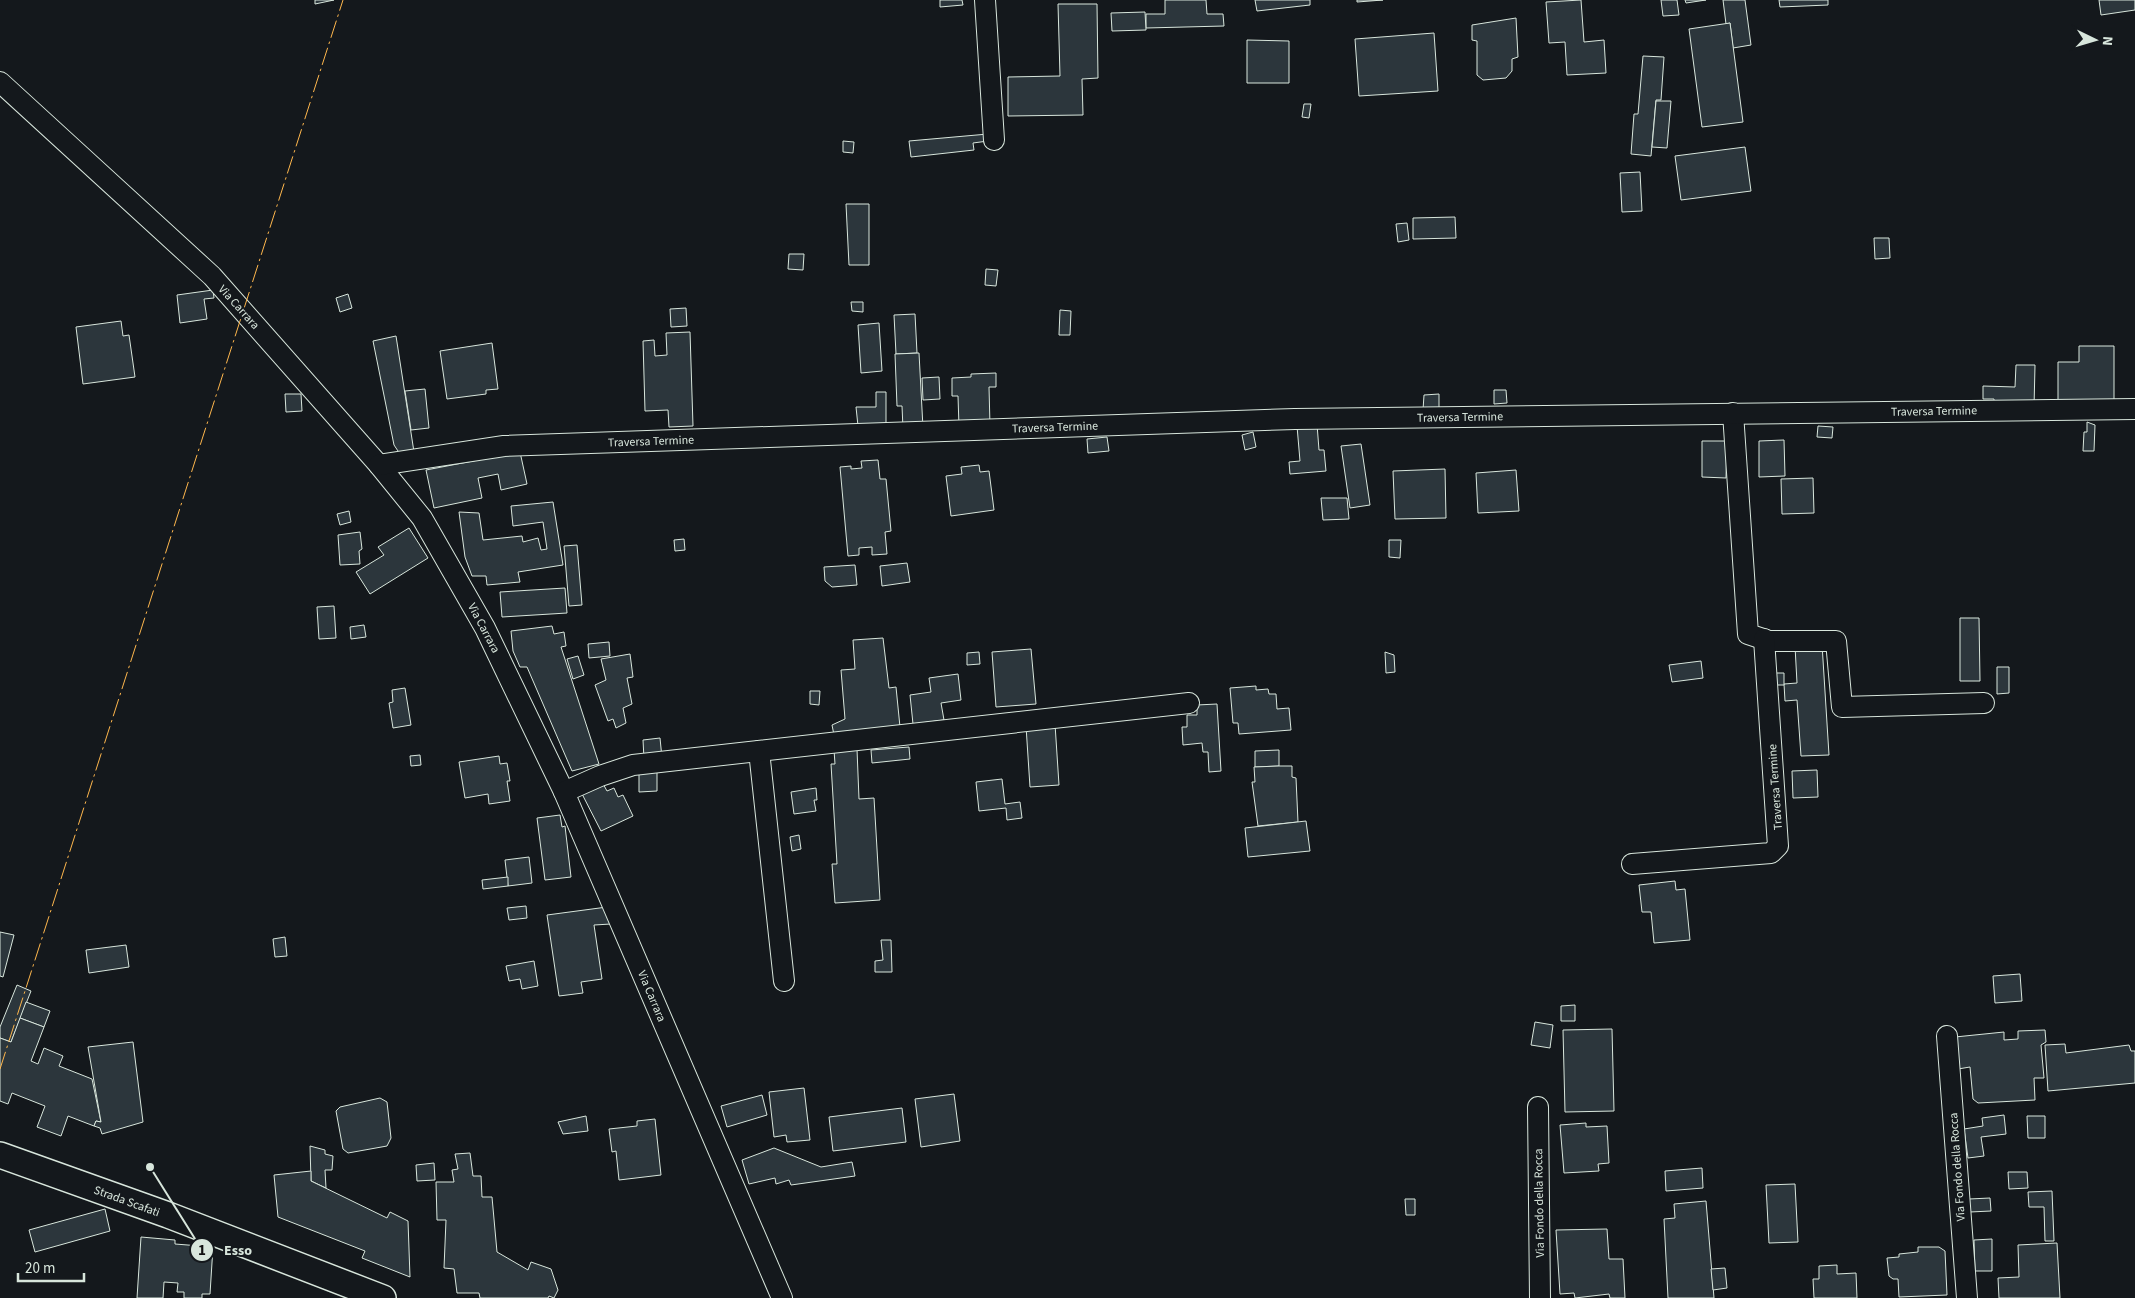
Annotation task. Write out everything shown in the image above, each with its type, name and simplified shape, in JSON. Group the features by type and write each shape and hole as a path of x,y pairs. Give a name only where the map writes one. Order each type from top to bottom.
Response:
{"street":[{"path":"985,0 994,140"},
{"name":"Via Carrara","path":"0,82 212,276 379,465 422,518 485,628 564,792 782,1298"},
{"name":"Traversa Termine","path":"379,465 504,446 1295,419 2135,409"},
{"path":"1733,413 1748,634 1769,641 1836,640 1842,707 1984,703"},
{"name":"Traversa Termine","path":"1632,864 1771,853 1778,846 1764,639"},
{"path":"564,792 600,776 633,765 1189,703"},
{"path":"759,751 784,981"},
{"name":"Via Fondo della Rocca","path":"1946,1036 1967,1298"},
{"name":"Via Fondo della Rocca","path":"1538,1107 1540,1298"},
{"name":"Strada Scafati","path":"0,1155 168,1215 372,1295"}],"building":[{"path":"315,0 334,0 315,4"},
{"path":"940,0 962,0 963,5 940,7"},
{"path":"1165,0 1206,0 1207,14 1223,14 1224,26 1146,28 1146,14 1165,14"},
{"path":"1255,0 1310,0 1310,5 1257,11"},
{"path":"1357,0 1383,0 1357,2"},
{"path":"1581,0 1584,42 1604,40 1606,73 1567,75 1565,42 1549,43 1546,2"},
{"path":"1661,0 1677,0 1679,15 1663,16"},
{"path":"1685,0 1706,0 1686,3"},
{"path":"1723,0 1745,0 1751,45 1733,48 1730,23 1726,24"},
{"path":"1779,0 1828,0 1828,5 1780,7"},
{"path":"2099,0 2135,0 2135,10 2101,15"},
{"path":"1058,4 1097,4 1098,78 1082,79 1083,115 1008,116 1008,77 1060,76"},
{"path":"1145,12 1146,30 1112,31 1111,13"},
{"path":"1516,18 1518,57 1512,59 1512,71 1506,78 1483,80 1477,75 1477,41 1472,40 1472,25"},
{"path":"1730,23 1743,122 1702,127 1689,29"},
{"path":"1434,33 1438,91 1359,96 1355,39"},
{"path":"1247,40 1289,41 1289,83 1247,83"},
{"path":"1643,56 1664,57 1661,100 1656,100 1651,156 1631,154 1634,114 1638,114"},
{"path":"1656,101 1671,101 1667,148 1652,147"},
{"path":"1304,104 1311,104 1309,118 1302,117"},
{"path":"988,134 988,141 973,143 974,150 911,157 909,141"},
{"path":"843,141 854,142 853,153 843,152"},
{"path":"1745,147 1751,191 1681,200 1675,156"},
{"path":"1640,172 1642,211 1622,212 1620,173"},
{"path":"846,204 869,204 869,265 849,265"},
{"path":"1455,217 1456,238 1413,239 1413,218"},
{"path":"1407,223 1409,240 1398,242 1396,224"},
{"path":"1874,238 1889,238 1890,258 1875,259"},
{"path":"789,254 804,254 803,270 788,269"},
{"path":"986,269 998,270 996,286 985,285"},
{"path":"213,290 214,298 204,299 207,319 180,323 177,295"},
{"path":"348,294 352,308 340,312 336,298"},
{"path":"851,302 863,302 863,312 852,311"},
{"path":"686,308 687,326 671,327 670,309"},
{"path":"1060,310 1071,311 1070,335 1059,335"},
{"path":"915,314 917,353 896,354 894,315"},
{"path":"121,321 123,336 129,335 135,377 83,384 76,327"},
{"path":"879,323 882,371 861,373 858,325"},
{"path":"690,332 693,426 669,427 668,410 645,411 643,341 654,340 655,356 667,355 666,333"},
{"path":"396,336 414,452 400,454 394,445 373,341"},
{"path":"492,343 498,389 486,390 486,394 447,399 440,351"},
{"path":"2079,346 2114,346 2114,407 2058,407 2058,362 2079,362"},
{"path":"919,353 923,428 903,429 902,406 897,406 895,354"},
{"path":"2016,365 2035,365 2034,408 1994,407 1994,399 1983,399 1983,386 2015,387"},
{"path":"996,373 996,387 989,387 990,426 959,427 958,396 952,396 952,378 971,377 971,374"},
{"path":"939,377 940,399 923,400 922,378"},
{"path":"425,389 429,428 411,430 405,391"},
{"path":"1494,390 1506,390 1507,403 1494,404"},
{"path":"876,392 886,392 886,427 858,426 856,407 876,407"},
{"path":"285,394 301,394 302,411 286,412"},
{"path":"1439,394 1439,410 1423,410 1424,395"},
{"path":"2087,422 2095,425 2094,451 2083,451 2084,432 2087,432"},
{"path":"1317,424 1319,450 1324,450 1326,471 1290,474 1289,462 1300,461 1297,426"},
{"path":"1818,426 1833,427 1832,438 1817,437"},
{"path":"1253,432 1256,447 1245,450 1242,435"},
{"path":"1107,437 1109,451 1088,453 1087,439"},
{"path":"1784,440 1785,476 1759,477 1759,441"},
{"path":"1702,441 1727,441 1726,478 1702,477"},
{"path":"1361,444 1370,505 1350,508 1341,446"},
{"path":"520,452 527,484 501,490 498,474 478,478 482,498 434,508 426,470"},
{"path":"878,460 880,479 886,479 891,531 885,532 887,554 872,555 872,547 859,548 859,555 848,556 840,467 862,468 861,461"},
{"path":"979,465 980,472 989,471 994,510 951,516 946,476 962,474 961,467"},
{"path":"1445,469 1446,518 1395,519 1393,471"},
{"path":"1516,470 1519,511 1478,513 1476,473"},
{"path":"1813,478 1814,513 1782,514 1781,479"},
{"path":"1321,498 1347,498 1349,519 1323,520"},
{"path":"553,502 563,565 518,572 520,582 487,585 486,576 472,576 465,557 459,512 479,513 483,540 522,536 523,542 538,538 541,550 547,549 543,522 513,526 511,506"},
{"path":"349,511 351,522 340,525 337,514"},
{"path":"409,528 428,558 370,594 356,572 384,555 378,547"},
{"path":"360,532 362,549 359,551 360,564 340,565 338,535"},
{"path":"684,539 685,550 675,551 674,540"},
{"path":"1389,540 1401,540 1400,558 1389,557"},
{"path":"577,545 582,605 569,606 564,546"},
{"path":"907,563 910,582 882,586 880,566"},
{"path":"855,565 857,585 832,587 825,581 824,567"},
{"path":"565,588 567,613 502,617 500,592"},
{"path":"334,606 336,638 319,639 317,607"},
{"path":"1960,618 1979,618 1980,681 1960,681"},
{"path":"364,625 366,637 351,639 350,627"},
{"path":"552,626 554,634 564,632 566,646 561,647 599,764 572,771 527,667 520,667 513,651 511,631"},
{"path":"883,638 889,688 896,687 900,727 834,735 832,725 845,719 841,670 855,669 853,640"},
{"path":"609,642 610,656 589,658 588,644"},
{"path":"1822,644 1829,755 1801,756 1797,700 1785,701 1784,684 1797,683 1795,646"},
{"path":"1031,649 1036,704 996,707 992,652"},
{"path":"979,652 980,664 967,665 967,653"},
{"path":"1385,652 1394,655 1395,672 1386,673"},
{"path":"630,654 633,677 627,678 632,704 623,708 626,723 616,728 613,719 608,721 595,685 606,680 601,659"},
{"path":"578,656 584,675 573,679 567,659"},
{"path":"1701,661 1703,678 1672,682 1669,665"},
{"path":"1997,667 2009,667 2009,693 1997,694"},
{"path":"1771,673 1784,673 1784,685 1770,685"},
{"path":"958,674 961,700 941,703 944,720 913,724 910,695 931,692 929,678"},
{"path":"1256,686 1256,690 1268,689 1269,694 1276,694 1277,709 1289,708 1291,730 1239,734 1238,723 1233,723 1230,688"},
{"path":"405,688 411,725 393,728 389,703 393,702 392,690"},
{"path":"810,691 820,691 819,705 810,704"},
{"path":"1217,704 1221,771 1209,772 1208,752 1203,752 1202,743 1183,745 1182,727 1187,727 1187,715 1197,715 1197,705"},
{"path":"1055,724 1059,785 1030,787 1026,726"},
{"path":"660,738 662,758 644,759 643,740"},
{"path":"909,747 910,759 872,763 871,750"},
{"path":"857,749 859,799 874,798 880,900 835,903 832,864 837,864 831,764 835,764 834,750"},
{"path":"1279,750 1279,766 1255,767 1255,751"},
{"path":"420,755 421,765 411,766 410,756"},
{"path":"499,756 500,764 507,763 510,781 507,781 510,801 489,804 488,794 465,798 459,762"},
{"path":"1292,766 1292,777 1296,778 1298,822 1258,826 1252,782 1255,782 1254,767"},
{"path":"1817,770 1818,797 1793,798 1792,771"},
{"path":"657,772 657,791 639,792 639,773"},
{"path":"1002,779 1005,804 1020,802 1022,818 1007,820 1006,808 979,811 976,782"},
{"path":"601,780 607,791 614,788 618,797 623,795 633,816 601,831 580,790"},
{"path":"816,788 817,800 814,800 816,811 794,814 791,792"},
{"path":"560,815 562,827 565,826 571,877 545,880 537,818"},
{"path":"1306,821 1310,851 1248,857 1245,828"},
{"path":"799,835 801,849 792,851 790,837"},
{"path":"529,857 532,883 508,886 505,860"},
{"path":"508,877 508,886 483,889 482,880"},
{"path":"1675,881 1676,890 1685,889 1690,940 1654,943 1651,912 1642,912 1639,885"},
{"path":"526,906 527,918 509,920 507,908"},
{"path":"607,907 611,924 594,925 602,979 581,982 583,993 559,996 547,915"},
{"path":"0,932 14,935 3,977 0,976"},
{"path":"285,937 287,956 275,957 273,939"},
{"path":"881,940 891,940 892,972 875,972 875,961 883,960"},
{"path":"126,945 129,967 89,973 86,950"},
{"path":"534,961 538,986 522,989 520,979 509,981 506,966"},
{"path":"2020,974 2022,1001 1995,1003 1993,976"},
{"path":"17,985 31,991 11,1042 0,1038 0,1027"},
{"path":"26,1002 50,1011 44,1027 20,1018"},
{"path":"1575,1005 1575,1021 1561,1021 1561,1006"},
{"path":"20,1018 44,1027 31,1061 38,1064 44,1048 63,1056 59,1066 92,1079 101,1122 96,1121 94,1126 68,1116 61,1136 37,1127 45,1106 12,1093 8,1104 0,1101 0,1038 11,1042"},
{"path":"1535,1022 1553,1025 1550,1048 1531,1045"},
{"path":"1612,1029 1614,1111 1565,1112 1563,1030"},
{"path":"2045,1030 2046,1042 2041,1045 2044,1078 2034,1078 2035,1100 1978,1103 1973,1099 1970,1067 1958,1069 1955,1037 2004,1032 2004,1040 2018,1039 2018,1031"},
{"path":"133,1042 143,1122 102,1134 100,1128 94,1126 96,1121 101,1122 88,1047"},
{"path":"2065,1044 2066,1053 2129,1045 2131,1051 2135,1051 2135,1083 2048,1091 2045,1045"},
{"path":"804,1088 810,1140 787,1142 786,1135 774,1137 769,1092"},
{"path":"954,1094 960,1141 921,1147 915,1099"},
{"path":"762,1095 767,1115 727,1127 721,1106"},
{"path":"380,1098 387,1102 391,1138 387,1146 348,1153 343,1149 336,1111 340,1107"},
{"path":"902,1108 906,1142 833,1151 829,1117"},
{"path":"2004,1115 2006,1134 1981,1137 1984,1156 1968,1158 1964,1129 1983,1126 1982,1118"},
{"path":"586,1116 588,1131 563,1134 558,1122"},
{"path":"2027,1116 2045,1116 2045,1138 2028,1138"},
{"path":"655,1119 661,1175 619,1180 616,1151 612,1152 609,1129 637,1126 637,1121"},
{"path":"1586,1123 1586,1127 1607,1126 1609,1163 1598,1164 1599,1171 1564,1173 1560,1125"},
{"path":"310,1146 325,1150 325,1154 333,1156 332,1170 325,1170 326,1188 311,1181"},
{"path":"774,1148 821,1167 852,1162 855,1176 791,1185 789,1180 776,1184 775,1178 749,1184 742,1160"},
{"path":"470,1153 473,1176 481,1176 482,1197 492,1197 497,1252 528,1270 531,1262 551,1269 558,1290 554,1298 549,1296 548,1298 480,1298 479,1293 457,1293 454,1269 444,1268 446,1220 437,1220 436,1182 454,1182 452,1170 458,1169 455,1154"},
{"path":"434,1163 435,1180 417,1181 416,1165"},
{"path":"1702,1168 1703,1188 1666,1191 1665,1171"},
{"path":"311,1171 311,1181 387,1218 390,1212 408,1221 410,1277 362,1258 365,1251 278,1217 274,1175"},
{"path":"2008,1172 2027,1172 2028,1188 2009,1189"},
{"path":"1795,1184 1798,1242 1769,1243 1766,1185"},
{"path":"2052,1191 2054,1241 2045,1241 2044,1207 2029,1207 2028,1192"},
{"path":"1990,1198 1991,1211 1970,1212 1969,1199"},
{"path":"1405,1199 1415,1199 1415,1215 1406,1215"},
{"path":"1706,1201 1714,1298 1668,1298 1664,1219 1675,1218 1674,1204"},
{"path":"105,1209 110,1231 35,1252 29,1230"},
{"path":"1607,1229 1609,1259 1623,1259 1625,1298 1610,1298 1609,1294 1575,1298 1574,1293 1560,1294 1556,1230"},
{"path":"141,1237 175,1240 175,1244 213,1247 210,1294 202,1294 202,1298 184,1298 184,1292 177,1292 178,1283 164,1282 163,1298 137,1298"},
{"path":"1992,1239 1992,1271 1975,1271 1974,1240"},
{"path":"2057,1243 2060,1298 1999,1298 1998,1278 2019,1277 2018,1245"},
{"path":"1918,1247 1939,1247 1945,1251 1947,1295 1899,1297 1898,1279 1893,1279 1889,1276 1887,1258 1899,1257 1899,1254 1918,1252"},
{"path":"1837,1265 1837,1274 1856,1273 1857,1298 1814,1298 1813,1279 1819,1279 1819,1266"},
{"path":"1725,1268 1727,1288 1713,1290 1711,1269"}],"power":[{"path":"0,1069 343,0"}],"place":[{"name":"Esso","path":"150,1167"}]}
